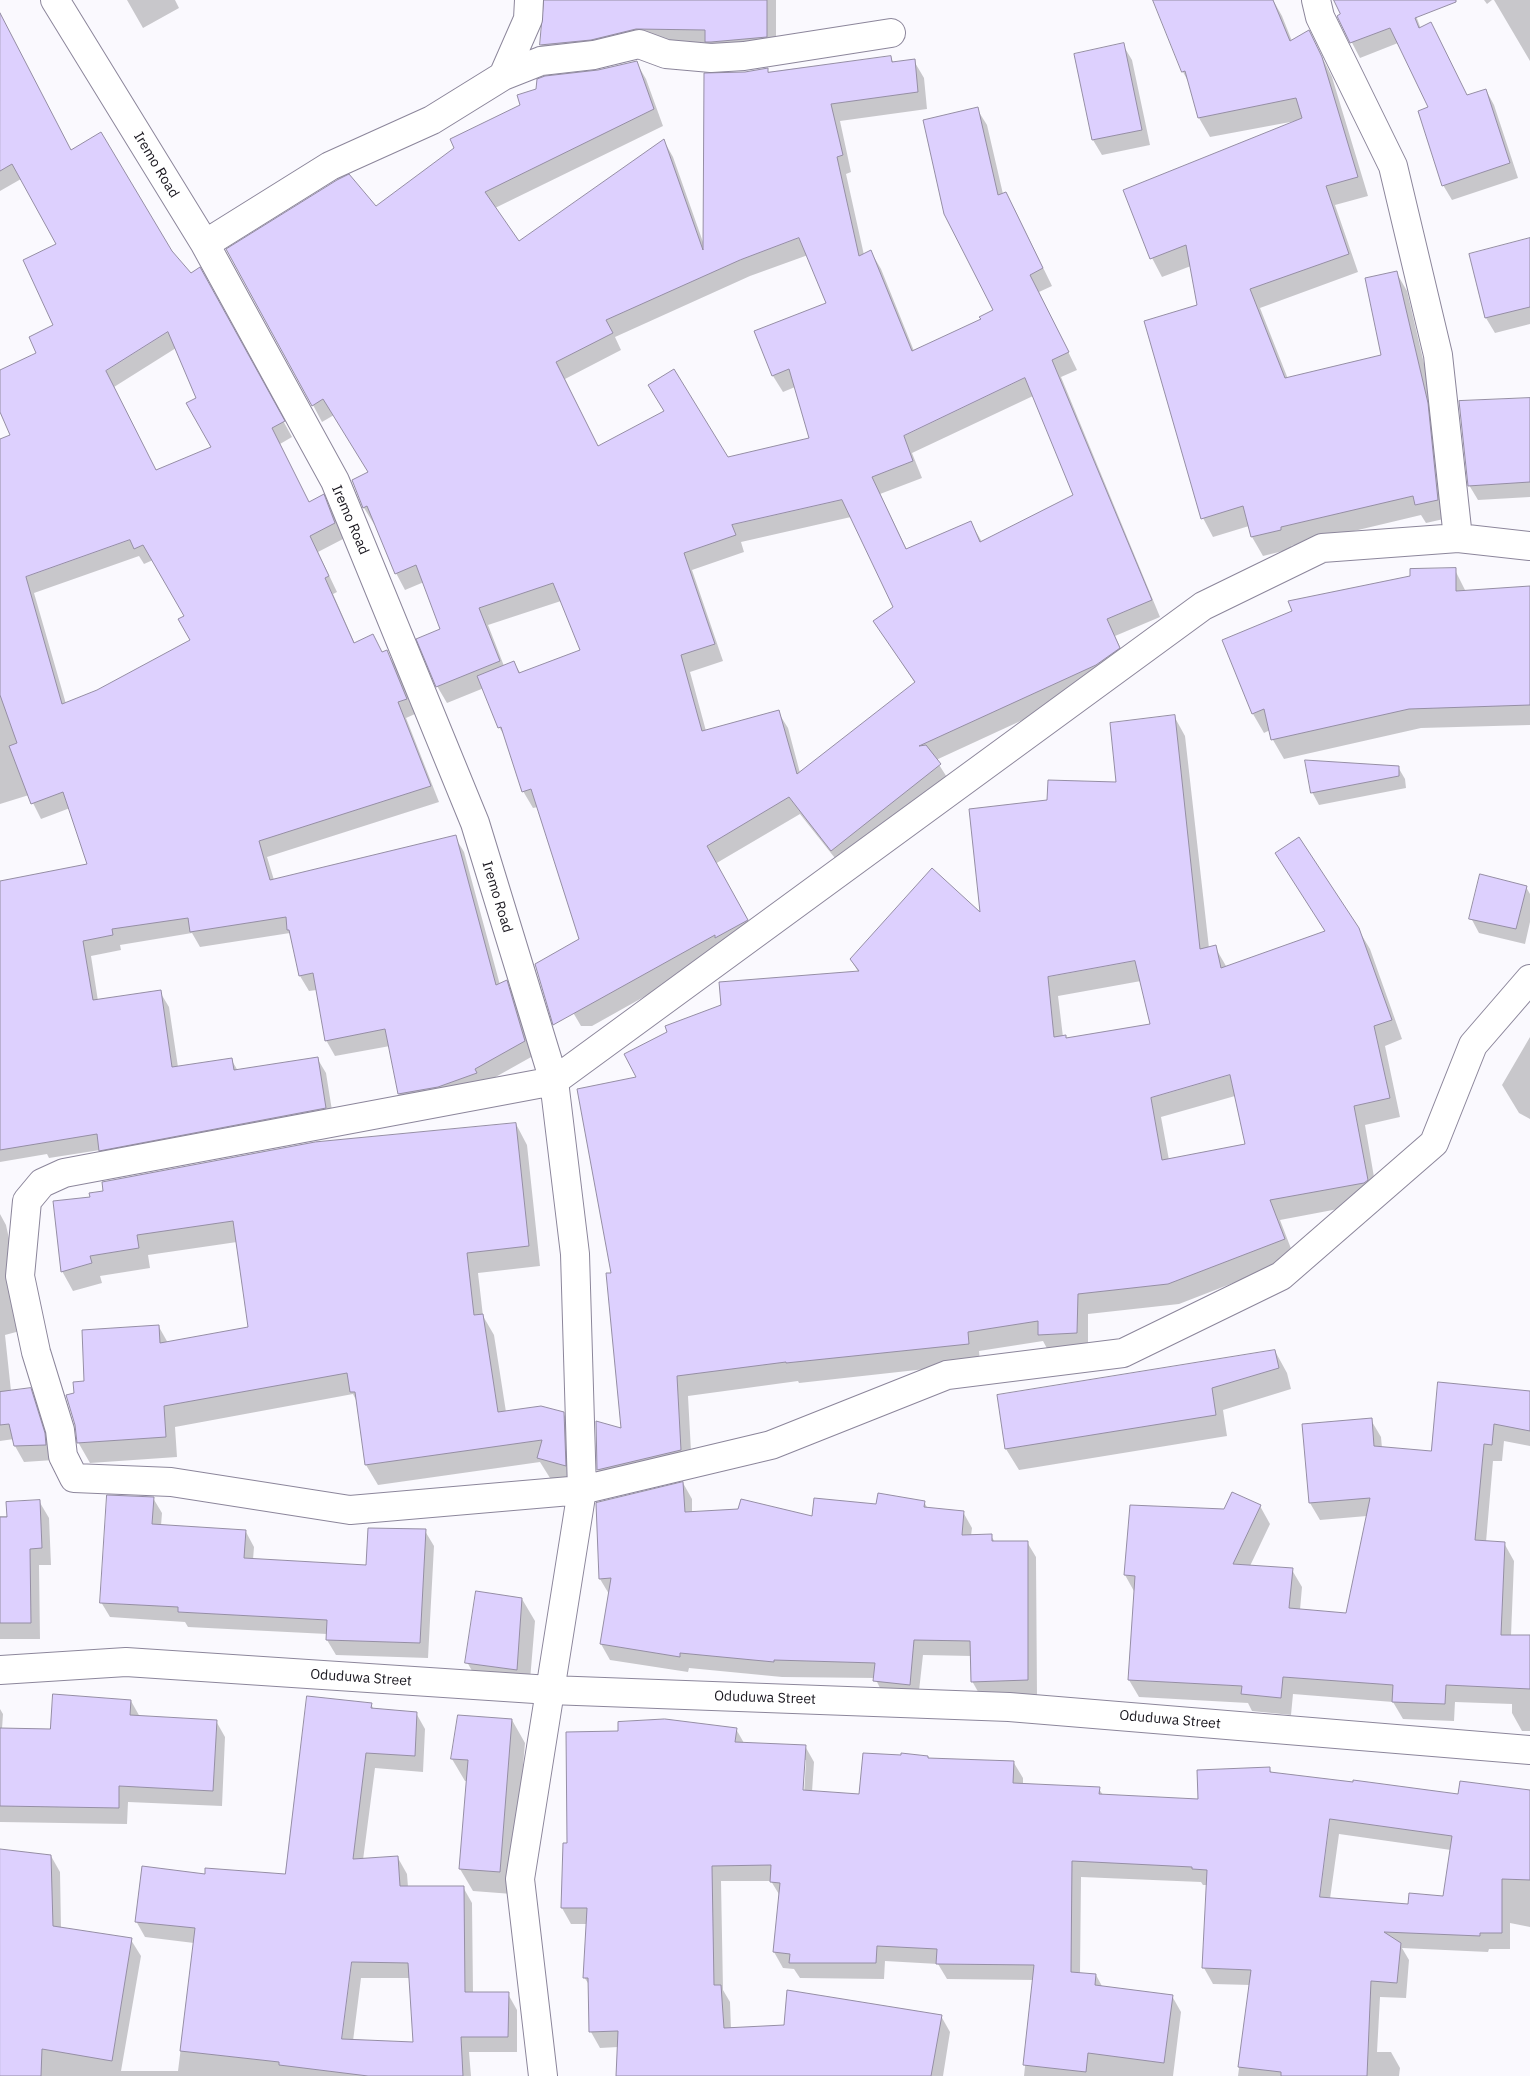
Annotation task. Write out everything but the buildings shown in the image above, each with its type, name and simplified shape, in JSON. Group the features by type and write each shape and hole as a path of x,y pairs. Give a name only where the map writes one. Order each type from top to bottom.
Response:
{"street":[{"name":"Iremo Road","path":"56,0 205,244 335,482 474,823 554,1081 575,1254 582,1490 520,1879 543,2076"},
{"path":"503,76 528,20 529,0"},
{"path":"1316,0 1320,17 1393,166 1438,355 1458,538"},
{"path":"205,244 330,166 432,120 503,76 542,61 594,55 639,44 666,54 711,58 744,56 891,33"},
{"path":"1530,546 1458,538 1322,548 1203,606 554,1081 64,1174 42,1183 26,1201 20,1276 36,1352 60,1430 63,1456 74,1478 171,1482 350,1510 582,1490 771,1445 947,1375 1123,1353 1281,1276 1434,1143 1473,1045 1530,979"},
{"name":"Oduduwa Street","path":"0,1670 126,1662 550,1690 1009,1707 1530,1750"}]}
